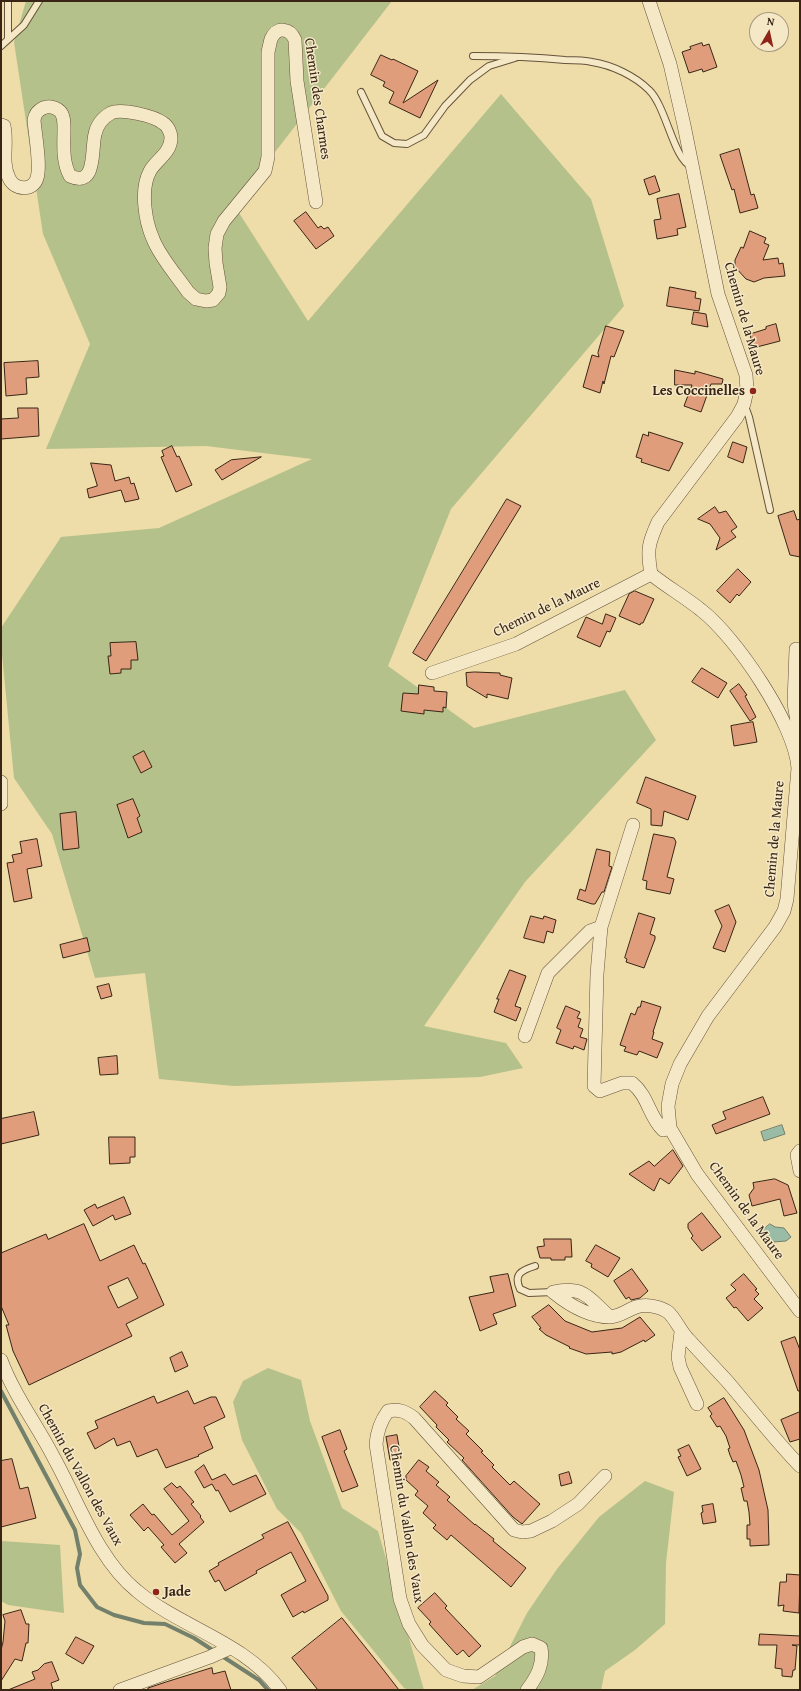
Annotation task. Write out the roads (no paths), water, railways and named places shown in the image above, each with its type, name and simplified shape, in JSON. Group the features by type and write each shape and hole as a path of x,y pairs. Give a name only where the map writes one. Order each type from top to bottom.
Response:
{"street":[{"name":"Chemin de la Maure","path":"649,1 670,64 718,294 746,375 747,390 744,404 736,417 658,522 650,539 648,555 651,574 667,587 701,610 719,626 752,667 787,727 795,750 798,768 787,899 784,911 775,927 708,1016 680,1064 672,1084 668,1106 670,1128 697,1174 800,1311"},
{"name":"Chemin des Charmes","path":"1,125 4,126 6,133 6,166 8,178 12,185 19,188 27,188 33,185 37,178 38,167 34,120 36,113 40,109 46,107 54,108 59,110 63,116 64,160 66,169 70,176 77,179 86,177 91,169 95,133 102,118 113,112 123,111 163,122 169,129 171,138 170,147 150,172 144,195 146,212 153,239 188,292 196,299 206,301 213,300 219,293 220,287 215,248 217,234 224,220 265,171 268,156 268,52 275,33 280,30 286,30 292,34 295,40 297,81 316,202"},
{"name":"Chemin de la Maure","path":"432,673 516,644 651,574"},
{"path":"795,750 799,734 794,703 796,650"},
{"path":"1,782 1,804"},
{"path":"633,825 601,927 596,974 594,1086 600,1091 622,1083 632,1083 641,1090 656,1123 663,1130 670,1128"},
{"path":"525,1036 548,973 590,931 601,927"},
{"path":"800,1151 797,1155 800,1171"},
{"path":"553,1292 563,1300 579,1309 610,1317 623,1314 635,1307 647,1306 657,1307 668,1313 681,1332 727,1381 800,1466"},
{"path":"681,1332 678,1358 680,1366 697,1404"},
{"name":"Chemin du Vallon des Vaux","path":"1,1360 9,1380 54,1457 108,1560 122,1578 138,1592 157,1605 255,1664 273,1680 280,1690"},
{"name":"Chemin du Vallon des Vaux","path":"527,1690 539,1672 542,1658 541,1648 532,1644 523,1647 480,1677 463,1676 446,1670 422,1645 409,1624 400,1599 376,1444 377,1432 381,1421 388,1412 396,1410 406,1411 414,1418 514,1530 522,1532 531,1531 552,1521 578,1504 605,1476"},
{"path":"120,1690 210,1657 228,1648"}],"lane":[{"path":"8,1 8,39"},
{"path":"1,46 24,25 39,1"},
{"path":"473,56 522,56 593,62 612,68 635,79 650,91 660,106 680,155 686,164 692,166"},
{"path":"361,92 382,136 394,143 407,144 424,135 445,106 470,80 489,66 522,56"},
{"path":"744,404 749,417 770,510"},
{"path":"535,1266 523,1270 518,1276 517,1283 520,1289 529,1293 553,1292"}],"waterway":[{"path":"1,1391 75,1530 80,1554 77,1568 80,1585 97,1607 114,1615 144,1623 165,1624 194,1638 259,1680 268,1690"}],"place":[{"name":"Les Coccinelles","path":"753,391"},
{"name":"Jade","path":"156,1592"}]}
